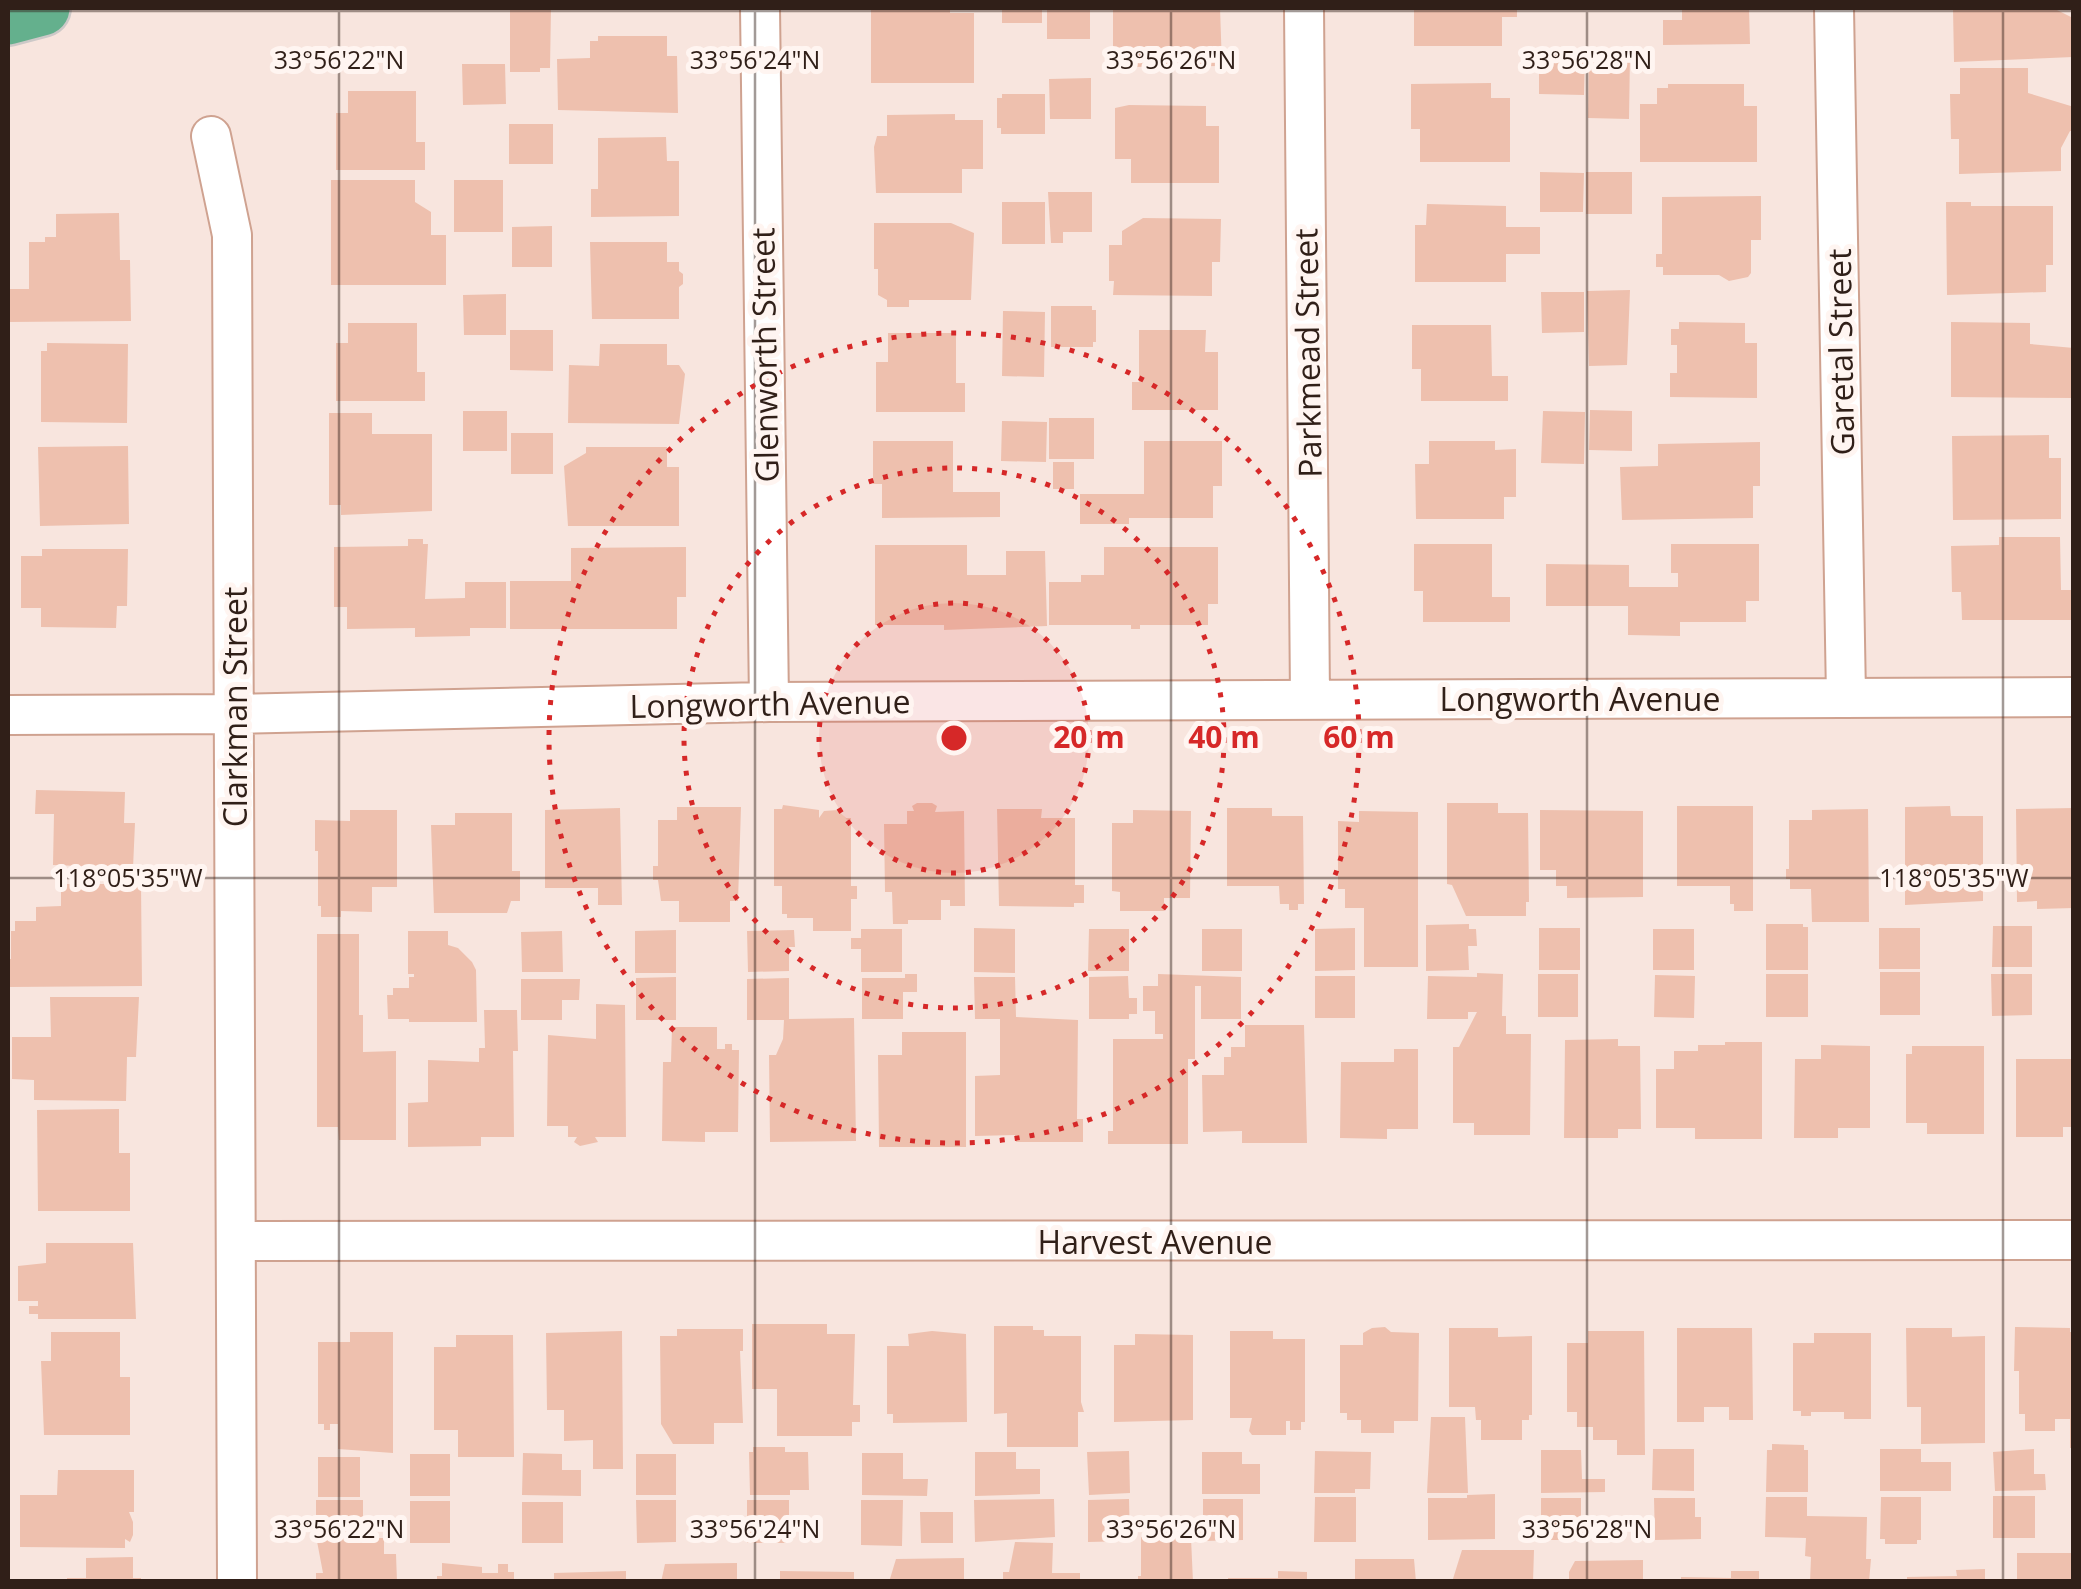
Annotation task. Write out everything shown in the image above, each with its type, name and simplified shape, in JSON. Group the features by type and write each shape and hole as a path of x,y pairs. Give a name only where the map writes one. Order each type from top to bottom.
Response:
{"highway":[{"path":"8,17 42,8"}],"street":[{"name":"Glenworth Street","path":"760,8 769,702"},
{"name":"Parkmead Street","path":"1304,8 1310,698"},
{"name":"Garetal Street","path":"1834,8 1846,696"},
{"name":"Clarkman Street","path":"211,136 232,236 237,1582"},
{"name":"Longworth Avenue","path":"8,715 769,702 2074,697"},
{"name":"Harvest Avenue","path":"236,1241 2074,1240"}],"building":[{"path":"510,8 551,8 550,68 510,72"},
{"path":"871,8 950,8 950,13 974,13 974,83 871,83"},
{"path":"1002,8 1042,8 1042,23 1002,23"},
{"path":"1047,8 1090,8 1090,39 1047,39"},
{"path":"1113,8 1220,8 1222,66 1124,67 1124,47 1113,48"},
{"path":"1414,8 1517,8 1517,17 1502,17 1502,46 1414,46"},
{"path":"1682,8 1749,8 1750,44 1663,45 1663,20 1682,20"},
{"path":"1953,8 2053,8 2073,18 2073,57 1954,62"},
{"path":"598,36 667,36 667,56 677,56 678,113 558,110 557,59 590,58 590,41 598,41"},
{"path":"1589,53 1630,54 1629,119 1588,118"},
{"path":"1539,55 1585,55 1584,95 1539,94"},
{"path":"462,64 505,64 506,104 463,105"},
{"path":"1960,68 2028,68 2028,93 2074,107 2074,131 2070,131 2061,148 2061,171 1959,174 1959,139 1951,139 1950,94 1960,94"},
{"path":"1091,78 1091,119 1050,119 1049,79"},
{"path":"1491,83 1491,98 1510,98 1510,162 1420,162 1420,129 1411,129 1411,84"},
{"path":"1668,84 1744,84 1744,106 1757,106 1757,162 1640,162 1640,104 1657,104 1657,88 1668,88"},
{"path":"348,91 416,91 416,142 425,142 425,170 336,170 336,113 348,113"},
{"path":"1002,94 1045,94 1045,134 1001,134 1001,128 997,128 997,98 1002,98"},
{"path":"1206,106 1206,126 1219,126 1219,183 1131,183 1131,159 1115,159 1115,108"},
{"path":"955,114 955,120 983,120 983,169 962,169 962,193 876,193 874,147 877,136 887,136 887,115"},
{"path":"509,124 553,124 553,164 509,164"},
{"path":"666,137 667,161 679,161 679,216 591,217 591,189 598,189 598,138"},
{"path":"1540,172 1584,173 1583,212 1540,212"},
{"path":"1586,172 1632,172 1632,214 1586,214"},
{"path":"331,180 415,180 415,202 431,212 431,235 446,235 446,285 331,285"},
{"path":"454,180 503,180 503,232 454,232"},
{"path":"1048,192 1092,192 1092,232 1063,232 1063,243 1051,243"},
{"path":"1761,196 1761,240 1751,240 1748,277 1729,281 1719,275 1663,275 1663,267 1656,267 1656,254 1662,254 1662,197"},
{"path":"1002,202 1045,202 1045,244 1002,244"},
{"path":"1946,202 1971,202 1971,206 2053,206 2053,265 2046,265 2046,292 1947,295"},
{"path":"1427,204 1506,206 1506,227 1540,227 1540,254 1506,254 1506,282 1415,282 1415,225 1426,225"},
{"path":"119,213 120,260 130,260 131,321 8,322 8,289 29,289 29,242 56,237 56,214"},
{"path":"1143,218 1221,219 1220,262 1212,262 1212,296 1113,295 1109,245 1122,245 1122,231"},
{"path":"874,223 951,223 974,233 971,300 909,300 909,307 887,307 887,300 878,295"},
{"path":"552,226 552,267 512,267 512,227"},
{"path":"590,242 667,242 667,262 679,262 683,274 679,319 592,319"},
{"path":"1630,290 1627,365 1589,366 1587,291"},
{"path":"1541,292 1584,292 1584,332 1542,333"},
{"path":"506,294 506,335 464,335 463,295"},
{"path":"1051,306 1092,306 1096,310 1093,347 1051,347"},
{"path":"1003,311 1045,312 1044,377 1002,376"},
{"path":"1679,322 1745,323 1745,343 1757,343 1757,398 1670,397 1670,373 1677,373 1677,345 1671,345 1671,329 1679,329"},
{"path":"1951,322 2030,323 2030,344 2074,348 2074,398 1951,397"},
{"path":"348,323 417,323 417,372 425,372 425,401 336,401 336,343 348,343"},
{"path":"1412,325 1491,325 1492,376 1508,376 1508,401 1421,401 1421,369 1412,369"},
{"path":"510,330 553,330 553,371 510,370"},
{"path":"1139,330 1206,330 1205,352 1218,352 1218,410 1132,410 1132,382 1139,382"},
{"path":"888,333 956,333 956,383 965,383 965,412 876,412 876,362 888,362"},
{"path":"47,343 128,344 127,423 41,422 41,351 47,351"},
{"path":"600,344 667,344 667,365 679,365 685,374 679,424 568,423 569,365 599,366"},
{"path":"1590,410 1632,411 1632,451 1589,450"},
{"path":"463,411 507,411 507,451 463,451"},
{"path":"1543,411 1585,412 1584,464 1541,463"},
{"path":"329,413 372,413 372,434 432,434 432,511 341,515 341,505 329,505"},
{"path":"1049,418 1094,418 1094,459 1049,459"},
{"path":"1002,421 1047,422 1046,462 1001,461"},
{"path":"511,433 553,433 553,474 511,474"},
{"path":"2049,435 2049,458 2061,458 2061,519 1953,520 1952,436"},
{"path":"873,441 953,441 953,492 1000,492 1000,517 882,518 882,484 873,484"},
{"path":"1144,441 1222,441 1222,486 1213,486 1213,518 1129,518 1129,524 1080,524 1080,494 1144,494"},
{"path":"1429,441 1495,441 1495,450 1516,449 1516,497 1504,497 1504,519 1416,519 1415,464 1429,464"},
{"path":"1760,442 1760,486 1753,486 1753,518 1622,520 1620,467 1658,466 1658,444"},
{"path":"128,446 129,524 40,526 38,447"},
{"path":"586,447 667,447 667,467 679,467 679,526 568,526 564,466 586,453"},
{"path":"1053,462 1074,462 1074,489 1053,489"},
{"path":"1999,537 2060,537 2061,590 2073,590 2074,620 1962,620 1961,592 1952,592 1951,546 1999,545"},
{"path":"408,539 423,539 423,544 428,544 425,599 465,598 465,582 506,582 506,628 470,628 470,636 415,637 415,628 347,629 347,607 334,607 334,547 408,546"},
{"path":"1414,544 1492,544 1492,597 1510,597 1510,622 1423,622 1423,591 1414,591"},
{"path":"1671,544 1759,544 1759,601 1746,601 1746,622 1680,622 1680,636 1628,635 1628,606 1546,606 1546,564 1629,565 1629,587 1678,587 1678,573 1671,573"},
{"path":"875,545 967,545 967,575 1006,575 1006,551 1045,551 1047,626 944,630 944,625 875,625"},
{"path":"686,547 686,597 677,597 677,629 510,629 510,581 571,581 571,548"},
{"path":"1104,547 1218,547 1218,604 1208,604 1208,625 1140,625 1140,629 1131,629 1131,625 1049,625 1049,582 1081,582 1081,575 1104,575"},
{"path":"42,549 128,549 127,606 117,606 116,628 41,627 41,608 21,608 21,556 42,556"},
{"path":"36,790 125,792 124,823 135,823 133,868 53,865 54,814 35,814"},
{"path":"932,803 937,806 935,812 964,811 965,906 950,906 950,900 941,900 941,920 893,924 892,892 885,892 884,824 907,824 907,811 914,811 912,806"},
{"path":"1447,803 1498,803 1498,813 1528,813 1526,916 1466,916 1452,885 1447,884"},
{"path":"783,805 819,810 819,818 824,811 838,810 851,818 851,886 857,886 857,899 851,899 851,931 813,931 813,918 787,918 787,914 782,914 782,886 774,886 774,809 782,809"},
{"path":"1677,806 1753,806 1753,911 1734,911 1730,886 1677,886"},
{"path":"1950,806 1951,816 1983,816 1983,901 1905,905 1905,807"},
{"path":"677,807 741,807 738,901 730,901 730,922 679,922 679,901 661,901 658,880 653,880 653,866 658,866 658,820 677,820"},
{"path":"620,808 622,905 598,905 598,888 545,888 545,810"},
{"path":"1227,808 1272,808 1272,816 1303,816 1304,904 1298,904 1298,910 1280,904 1279,886 1227,886"},
{"path":"2074,808 2074,908 2037,909 2037,901 2017,902 2016,809"},
{"path":"997,809 1042,809 1041,818 1075,818 1075,885 1084,885 1084,903 1074,903 1074,907 999,906"},
{"path":"1868,809 1869,922 1812,922 1811,889 1790,889 1790,879 1786,879 1789,820 1812,820 1812,810"},
{"path":"350,810 397,810 397,887 372,887 372,912 341,911 341,917 321,917 315,820 350,821"},
{"path":"1133,810 1191,811 1190,898 1164,898 1164,911 1120,911 1120,892 1112,891 1112,823 1133,823"},
{"path":"1540,810 1643,811 1643,897 1567,898 1567,886 1556,886 1556,870 1540,870"},
{"path":"1359,811 1418,812 1418,967 1364,967 1364,908 1345,908 1345,889 1338,889 1338,821 1359,822"},
{"path":"455,813 512,813 512,871 520,871 520,901 511,901 507,913 434,913 431,825 455,825"},
{"path":"61,884 141,884 142,986 8,987 15,921 36,921 36,907 61,906"},
{"path":"1469,924 1469,929 1476,929 1477,946 1468,946 1469,970 1426,971 1426,925"},
{"path":"1766,924 1808,927 1808,970 1766,970"},
{"path":"1993,926 2032,926 2032,967 1992,967"},
{"path":"974,928 1015,929 1015,973 974,972"},
{"path":"1355,928 1355,970 1315,971 1315,929"},
{"path":"1539,928 1580,928 1580,970 1539,970"},
{"path":"1879,928 1920,928 1920,969 1879,969"},
{"path":"861,929 902,929 902,972 861,972 861,949 851,949 851,938 861,938"},
{"path":"1089,929 1129,929 1129,971 1088,971"},
{"path":"1202,929 1242,929 1242,971 1202,971"},
{"path":"1653,929 1694,929 1694,970 1653,970"},
{"path":"676,930 676,973 635,973 635,931"},
{"path":"794,930 795,947 789,947 789,971 748,972 747,931"},
{"path":"408,931 448,931 448,945 458,948 472,962 476,970 477,1022 388,1019 387,995 393,995 393,988 409,988 409,977 414,977 408,974"},
{"path":"562,931 563,972 522,972 521,932"},
{"path":"317,934 359,934 363,1052 396,1051 396,1140 339,1140 338,1127 317,1127"},
{"path":"1880,972 1920,972 1920,1015 1880,1015"},
{"path":"1477,973 1503,974 1502,1016 1506,1016 1506,1034 1531,1034 1530,1135 1474,1135 1474,1123 1453,1123 1453,1047 1459,1047 1477,1012 1468,1012 1468,1019 1427,1019 1428,976 1477,977"},
{"path":"905,974 917,974 917,992 903,992 903,1019 862,1019 862,978 905,978"},
{"path":"1158,974 1241,977 1241,1019 1201,1019 1201,986 1195,986 1195,1059 1188,1059 1188,1144 1108,1144 1108,1131 1113,1131 1113,1039 1163,1039 1163,1034 1155,1034 1155,1011 1143,1011 1143,986 1158,986"},
{"path":"1538,974 1578,974 1578,1017 1538,1017"},
{"path":"1766,974 1808,974 1808,1017 1766,1017"},
{"path":"1991,974 2032,974 2032,1015 1992,1016"},
{"path":"1655,975 1695,976 1694,1018 1654,1017"},
{"path":"1128,976 1129,998 1137,998 1137,1014 1129,1014 1129,1019 1089,1019 1089,977"},
{"path":"1315,976 1355,976 1355,1018 1315,1018"},
{"path":"676,977 676,1020 636,1020 636,978"},
{"path":"974,977 1015,977 1016,1017 1078,1020 1077,1119 1083,1119 1083,1142 1016,1142 1015,1135 975,1136 975,1076 1000,1075 1000,1019 975,1019"},
{"path":"789,978 789,1019 854,1018 856,1141 770,1142 769,1055 776,1055 783,1039 784,1020 747,1020 747,979"},
{"path":"521,979 580,979 579,1000 562,1000 562,1020 521,1020"},
{"path":"50,997 139,997 136,1057 127,1057 126,1101 34,1100 34,1080 12,1079 12,1037 51,1037"},
{"path":"596,1004 625,1005 626,1137 595,1137 598,1142 580,1146 574,1142 577,1137 568,1137 568,1126 547,1126 548,1035 596,1039"},
{"path":"484,1010 517,1010 518,1051 513,1051 514,1137 481,1137 481,1146 408,1147 408,1103 428,1102 428,1060 479,1062 479,1048 485,1048"},
{"path":"1245,1025 1304,1025 1307,1143 1242,1143 1242,1131 1203,1132 1202,1075 1224,1075 1224,1057 1231,1057 1231,1047 1245,1047"},
{"path":"672,1027 717,1027 717,1049 732,1044 732,1050 739,1050 738,1132 705,1132 705,1142 662,1141 663,1062 671,1062"},
{"path":"902,1032 966,1032 966,1147 879,1147 878,1055 902,1055"},
{"path":"1618,1039 1618,1046 1640,1046 1641,1129 1618,1129 1618,1138 1564,1138 1565,1040"},
{"path":"1762,1042 1762,1139 1695,1139 1695,1128 1656,1128 1656,1069 1674,1069 1674,1051 1698,1051 1698,1045"},
{"path":"1821,1045 1870,1046 1870,1128 1838,1128 1838,1138 1794,1138 1795,1059 1821,1059"},
{"path":"1912,1046 1984,1046 1984,1134 1927,1134 1927,1123 1906,1123 1906,1054 1912,1054"},
{"path":"1394,1049 1418,1049 1418,1129 1387,1129 1387,1139 1340,1138 1341,1062 1394,1062"},
{"path":"2016,1059 2074,1059 2074,1127 2063,1127 2063,1137 2016,1137"},
{"path":"119,1109 119,1153 130,1153 130,1211 38,1211 37,1110"},
{"path":"46,1243 133,1243 136,1319 38,1319 38,1314 29,1314 29,1306 38,1306 38,1301 18,1301 18,1266 46,1263"},
{"path":"752,1324 827,1324 827,1334 855,1334 853,1405 860,1405 860,1422 852,1422 852,1436 777,1436 777,1389 752,1389"},
{"path":"994,1326 1033,1326 1033,1330 1044,1330 1044,1336 1081,1336 1084,1412 1078,1412 1078,1447 1007,1447 1007,1413 994,1414"},
{"path":"1385,1327 1391,1332 1419,1333 1418,1421 1394,1421 1394,1433 1361,1433 1361,1420 1347,1420 1347,1413 1340,1413 1340,1345 1363,1345 1363,1333"},
{"path":"2015,1327 2070,1328 2074,1332 2074,1448 2070,1448 2070,1419 2055,1419 2055,1431 2025,1431 2025,1414 2019,1414 2019,1371 2014,1371"},
{"path":"1449,1328 1498,1328 1498,1337 1532,1336 1532,1415 1529,1420 1522,1420 1522,1440 1481,1440 1481,1420 1476,1420 1475,1407 1449,1407"},
{"path":"1677,1328 1752,1328 1753,1420 1729,1420 1729,1407 1704,1407 1704,1422 1677,1422"},
{"path":"1906,1328 1952,1328 1952,1337 1985,1336 1985,1443 1921,1444 1921,1407 1907,1407"},
{"path":"677,1329 743,1329 743,1423 714,1423 714,1444 673,1444 661,1424 660,1336 677,1336"},
{"path":"622,1331 623,1469 593,1469 593,1440 564,1441 564,1410 547,1410 546,1333"},
{"path":"1230,1331 1273,1331 1273,1339 1305,1339 1305,1422 1301,1422 1301,1430 1290,1430 1290,1421 1286,1421 1286,1435 1252,1435 1252,1418 1230,1418"},
{"path":"1588,1331 1644,1331 1645,1455 1617,1455 1617,1440 1593,1440 1593,1427 1577,1427 1577,1412 1567,1412 1567,1343 1588,1343"},
{"path":"51,1332 120,1332 120,1377 130,1377 130,1435 44,1435 41,1361 51,1361"},
{"path":"350,1332 393,1332 393,1453 338,1449 338,1424 330,1424 330,1430 324,1430 324,1424 318,1424 318,1342 350,1342"},
{"path":"1814,1333 1871,1333 1871,1419 1844,1419 1844,1412 1811,1412 1811,1416 1801,1416 1801,1411 1793,1411 1793,1343 1814,1343"},
{"path":"908,1334 966,1334 967,1422 893,1423 893,1414 887,1414 887,1346 909,1346"},
{"path":"1135,1334 1193,1335 1193,1420 1114,1422 1114,1345 1135,1345"},
{"path":"456,1335 513,1335 514,1457 458,1457 458,1430 434,1430 434,1347 456,1347"},
{"path":"1431,1417 1465,1417 1468,1493 1427,1493"},
{"path":"1772,1444 1804,1445 1804,1450 1808,1450 1808,1492 1766,1492 1767,1450 1772,1450"},
{"path":"753,1447 808,1452 809,1490 790,1490 790,1495 750,1495 749,1452 753,1452"},
{"path":"1653,1449 1694,1449 1694,1491 1652,1490"},
{"path":"1880,1449 1921,1449 1921,1462 1951,1462 1951,1491 1880,1491"},
{"path":"2034,1449 2034,1474 2045,1474 2046,1490 1995,1491 1993,1452"},
{"path":"1541,1450 1581,1450 1582,1479 1605,1479 1605,1492 1541,1493"},
{"path":"1129,1451 1130,1493 1089,1495 1087,1452"},
{"path":"1315,1451 1371,1452 1370,1489 1314,1493"},
{"path":"975,1452 1016,1452 1016,1469 1040,1469 1040,1494 975,1496"},
{"path":"1202,1452 1242,1452 1242,1464 1260,1464 1260,1494 1202,1494"},
{"path":"523,1453 562,1454 562,1470 581,1470 581,1496 522,1495"},
{"path":"862,1453 903,1453 903,1479 928,1479 927,1496 862,1495"},
{"path":"410,1454 450,1454 450,1496 410,1496"},
{"path":"636,1454 676,1454 676,1495 636,1495"},
{"path":"318,1457 360,1457 360,1497 318,1497"},
{"path":"58,1470 134,1470 134,1512 129,1512 133,1535 130,1542 125,1539 125,1548 20,1547 20,1495 57,1495"},
{"path":"1495,1494 1495,1539 1428,1540 1428,1498"},
{"path":"1993,1496 2035,1496 2035,1538 1993,1538"},
{"path":"1315,1497 1356,1497 1356,1542 1314,1542"},
{"path":"1766,1497 1807,1497 1807,1516 1867,1517 1869,1582 1810,1582 1811,1557 1805,1556 1806,1538 1765,1537"},
{"path":"1881,1497 1921,1497 1921,1540 1917,1544 1885,1544 1885,1539 1880,1539"},
{"path":"1541,1498 1581,1498 1581,1540 1541,1540"},
{"path":"1654,1498 1695,1498 1695,1517 1701,1517 1701,1539 1655,1540"},
{"path":"1054,1499 1055,1537 975,1542 974,1500"},
{"path":"1129,1499 1130,1541 1088,1542 1088,1500"},
{"path":"1203,1499 1243,1499 1243,1540 1203,1541"},
{"path":"316,1500 363,1500 363,1538 384,1538 384,1554 396,1554 397,1582 316,1582 316,1573 323,1573 316,1536"},
{"path":"636,1500 676,1500 676,1542 637,1543"},
{"path":"747,1500 789,1500 789,1543 747,1543"},
{"path":"861,1500 903,1500 902,1546 861,1545"},
{"path":"410,1501 450,1501 450,1543 410,1543"},
{"path":"522,1502 563,1502 563,1543 522,1543"},
{"path":"920,1512 953,1512 953,1543 921,1543"},
{"path":"1141,1537 1191,1538 1193,1582 1138,1582"},
{"path":"1015,1542 1053,1543 1052,1573 1080,1573 1080,1582 1003,1582"},
{"path":"1462,1550 1534,1550 1533,1582 1452,1582"},
{"path":"2017,1553 2073,1553 2074,1582 2017,1582"},
{"path":"133,1557 133,1578 141,1578 141,1582 67,1582 67,1578 86,1578 86,1558"},
{"path":"964,1558 964,1582 889,1582 896,1559"},
{"path":"1355,1559 1414,1559 1416,1582 1355,1582"},
{"path":"1643,1560 1643,1582 1569,1582 1575,1561"},
{"path":"442,1563 482,1567 482,1573 498,1573 498,1564 508,1564 508,1572 514,1572 514,1582 437,1582 437,1576 442,1576"},
{"path":"737,1563 737,1582 661,1582 665,1564"},
{"path":"1985,1569 1985,1582 1907,1582 1907,1577 1957,1576 1956,1570"},
{"path":"626,1571 626,1582 554,1582 554,1573"},
{"path":"780,1571 854,1572 854,1582 780,1582"},
{"path":"1278,1571 1307,1572 1307,1582 1228,1582 1228,1578 1278,1578"},
{"path":"1731,1571 1759,1571 1759,1582 1681,1582 1681,1577 1731,1578"}]}
